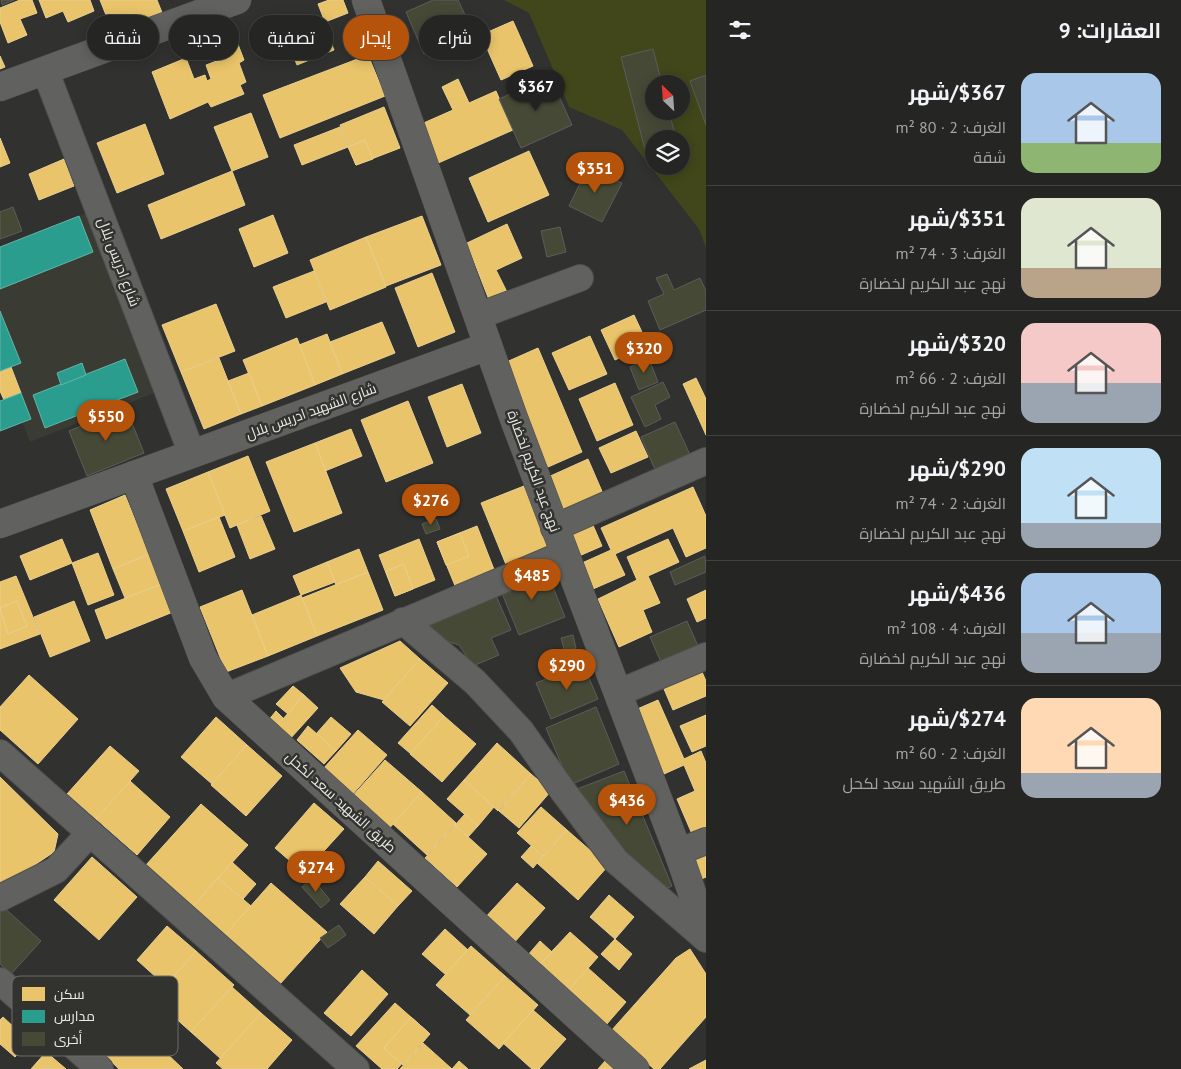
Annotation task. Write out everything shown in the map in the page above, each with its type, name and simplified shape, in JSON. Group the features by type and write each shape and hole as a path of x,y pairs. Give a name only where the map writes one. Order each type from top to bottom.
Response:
{"main road":[{"path":"0,87 236,0"},
{"name":"نهج عبد الكريم لخضارة","path":"366,0 554,528 678,852 706,933"},
{"name":"شارع الشهيد ادريس بلال","path":"0,524 488,346"},
{"name":"طريق الشهيد سعد لكحل","path":"134,475 203,658 226,697 635,1069"}],"street":[{"name":"شارع ادريس بلال","path":"45,70 192,454"},
{"path":"478,316 580,278"},
{"path":"554,528 706,461"},
{"path":"226,697 564,554"},
{"path":"403,621 475,682 521,731 616,861 706,939"},
{"path":"618,693 706,656"},
{"path":"0,753 356,1069"},
{"path":"0,898 56,870 90,833"},
{"path":"678,852 706,841"},
{"path":"0,981 12,992"},
{"path":"85,1056 100,1069"}],"shaded area":[{"path":"86,213 157,392 30,442 0,365 0,247"}],"green space":[{"path":"504,0 706,0 706,248 699,229 657,175 690,175 690,130 645,130 645,160 622,130 569,107 529,13"}],"building: سكن":[{"path":"20,0 32,0 37,13 20,19 27,35 8,43 0,22 0,8"},
{"path":"39,0 90,0 94,11 68,22 63,11 46,18"},
{"path":"100,0 157,0 163,15 159,17 159,15 106,15"},
{"path":"329,0 343,0 348,13 333,19 333,15 322,15 318,4"},
{"path":"513,21 533,66 501,80 490,55 490,31"},
{"path":"239,47 244,60 239,63 246,82 240,85 244,94 211,107 208,102 170,119 152,72 181,60 187,60 194,79 205,75 207,81 211,79 206,65 219,60 239,60"},
{"path":"0,56 5,67 0,69"},
{"path":"295,60 309,60 297,65"},
{"path":"355,60 370,60 385,96 280,138 263,95"},
{"path":"458,79 469,103 496,91 513,130 436,164 419,125 453,110 442,87"},
{"path":"384,107 400,148 356,165 340,125"},
{"path":"251,113 268,157 232,171 214,127"},
{"path":"145,124 164,174 117,193 97,143"},
{"path":"340,127 348,147 302,165 294,145"},
{"path":"0,138 10,163 0,167"},
{"path":"365,140 373,159 356,165 348,147"},
{"path":"529,151 549,195 488,222 469,178"},
{"path":"64,159 74,186 39,200 29,174"},
{"path":"232,171 245,205 161,239 148,205"},
{"path":"273,215 288,253 254,267 239,229"},
{"path":"422,216 441,265 386,286 366,237"},
{"path":"507,224 522,258 496,270 510,298 491,305 467,243"},
{"path":"366,237 386,287 330,310 310,260"},
{"path":"314,271 326,302 286,318 273,287"},
{"path":"432,273 455,332 418,347 395,288"},
{"path":"216,304 235,351 181,372 162,325"},
{"path":"634,315 648,345 615,360 601,330"},
{"path":"382,322 395,353 342,374 330,342"},
{"path":"327,334 342,374 315,385 299,345"},
{"path":"590,336 607,374 569,390 552,353"},
{"path":"297,338 315,385 262,406 243,360"},
{"path":"538,348 582,452 548,467 502,364"},
{"path":"219,358 241,414 204,429 181,372"},
{"path":"11,367 21,393 4,400 0,391 0,372"},
{"path":"249,373 262,406 241,414 228,381"},
{"path":"696,378 706,399 706,435 683,384"},
{"path":"615,383 633,425 597,441 579,399"},
{"path":"462,384 481,433 447,447 428,397"},
{"path":"408,401 433,463 386,482 361,420"},
{"path":"351,429 362,456 325,471 315,443"},
{"path":"636,431 648,457 611,473 599,448"},
{"path":"315,443 342,513 294,532 266,462"},
{"path":"248,456 270,511 230,528 208,472"},
{"path":"588,459 604,496 562,515 546,478"},
{"path":"208,472 225,515 183,531 166,489"},
{"path":"524,486 549,550 507,567 481,503"},
{"path":"693,487 706,516 706,548 686,557 673,528 615,554 625,575 593,589 582,563 611,550 601,528"},
{"path":"125,495 149,554 113,569 90,510"},
{"path":"261,516 275,549 250,559 237,525"},
{"path":"219,517 235,557 199,572 183,531"},
{"path":"592,523 602,546 579,556 569,533"},
{"path":"477,526 495,572 456,588 437,542"},
{"path":"460,533 469,556 446,565 437,542"},
{"path":"62,539 72,563 30,580 20,556"},
{"path":"419,539 435,580 395,596 379,555"},
{"path":"668,539 679,562 648,576 660,603 643,610 652,632 619,647 598,599 637,580 627,557"},
{"path":"359,549 368,572 336,585 327,562"},
{"path":"98,553 114,595 88,605 72,563"},
{"path":"150,554 162,584 125,598 113,569"},
{"path":"327,562 335,582 301,595 293,576"},
{"path":"404,564 413,589 395,596 386,571"},
{"path":"368,572 383,610 317,636 302,598"},
{"path":"16,576 40,634 0,649 0,582"},
{"path":"162,584 173,612 106,639 95,610"},
{"path":"242,590 268,656 226,672 200,607"},
{"path":"706,590 706,618 697,622 687,599"},
{"path":"301,595 317,636 268,656 252,615"},
{"path":"17,601 27,626 8,634 0,608"},
{"path":"74,601 90,641 50,657 34,617"},
{"path":"400,641 420,659 384,700 356,692 340,668"},
{"path":"420,659 448,683 410,726 382,702"},
{"path":"702,672 706,681 706,696 673,710 664,689"},
{"path":"29,675 78,719 38,764 0,730 0,707"},
{"path":"293,686 304,695 288,714 276,704"},
{"path":"304,695 318,708 289,740 275,728"},
{"path":"658,700 684,759 701,751 706,763 706,836 695,841 677,799 695,791 684,765 664,774 635,710"},
{"path":"432,705 444,716 411,754 398,743"},
{"path":"276,711 283,718 275,728 268,721"},
{"path":"706,715 706,746 692,752 680,726"},
{"path":"444,716 476,744 442,782 410,754"},
{"path":"216,717 247,745 212,784 181,757"},
{"path":"331,717 351,734 336,751 316,734"},
{"path":"308,726 336,751 324,764 297,740"},
{"path":"358,730 387,755 352,795 323,769"},
{"path":"497,743 531,774 498,811 464,780"},
{"path":"247,745 282,776 246,816 211,785"},
{"path":"110,746 139,771 96,819 67,794"},
{"path":"385,760 422,792 386,832 350,799"},
{"path":"531,774 551,791 519,828 499,811"},
{"path":"0,777 58,834 54,852 0,888"},
{"path":"464,780 494,807 478,826 447,799"},
{"path":"130,781 170,817 137,855 96,819"},
{"path":"422,792 456,823 427,855 393,824"},
{"path":"314,803 344,829 304,873 275,848"},
{"path":"201,804 248,845 193,906 146,865"},
{"path":"541,807 567,830 543,856 517,833"},
{"path":"465,814 478,826 468,837 455,825"},
{"path":"455,825 487,854 457,887 425,858"},
{"path":"567,830 608,866 578,900 537,863"},
{"path":"531,846 543,856 533,868 521,857"},
{"path":"706,848 706,877 697,881 686,856"},
{"path":"92,857 137,897 99,940 54,900"},
{"path":"378,861 412,891 398,906 365,877"},
{"path":"232,862 256,884 243,899 218,878"},
{"path":"365,877 398,906 374,934 340,904"},
{"path":"218,878 251,906 225,935 193,906"},
{"path":"271,883 327,932 280,984 225,935"},
{"path":"517,883 545,908 512,945 483,920"},
{"path":"609,895 634,917 615,939 590,917"},
{"path":"167,926 196,951 175,976 155,976 137,960"},
{"path":"445,929 468,950 446,975 422,954"},
{"path":"570,932 598,957 568,991 539,965"},
{"path":"615,939 632,954 619,970 601,954"},
{"path":"540,941 552,952 539,965 528,955"},
{"path":"471,946 505,976 470,1015 436,985"},
{"path":"690,949 706,974 706,1017 660,1069 654,1069 611,1031 676,958"},
{"path":"196,951 234,985 191,1032 178,1020 178,976 174,976"},
{"path":"588,968 626,1002 606,1025 568,991"},
{"path":"362,970 388,994 351,1036 324,1013"},
{"path":"505,976 538,1005 499,1049 466,1020"},
{"path":"232,987 261,1013 221,1059 191,1032"},
{"path":"395,1003 429,1033 397,1069 382,1069 356,1046"},
{"path":"533,1010 566,1039 539,1069 532,1069 503,1043"},
{"path":"261,1013 292,1040 267,1069 223,1069 216,1063"},
{"path":"3,1017 12,1025 12,1054 0,1044 0,1020"},
{"path":"411,1017 430,1034 403,1065 384,1048"},
{"path":"423,1043 452,1069 400,1069"},
{"path":"42,1056 51,1056 66,1069 31,1069"},
{"path":"105,1056 169,1056 183,1069 119,1069"},
{"path":"606,1060 616,1069 598,1069"},
{"path":"706,1060 706,1069 689,1069"},
{"path":"459,1061 468,1069 452,1069"}],"building: مدارس":[{"path":"79,216 93,252 0,289 0,247"},
{"path":"0,311 21,363 0,371"},
{"path":"125,359 138,392 45,428 33,395"},
{"path":"82,363 86,375 61,385 57,373"},
{"path":"21,393 31,419 0,431 0,401"}],"building: أخرى":[{"path":"1,0 14,0 2,5"},
{"path":"433,0 458,0 465,15 419,15 419,42 409,15 406,12"},
{"path":"653,49 660,75 645,75 645,120 671,120 674,130 645,130 645,150 621,57"},
{"path":"706,75 706,125 690,81"},
{"path":"550,76 572,125 521,148 499,99"},
{"path":"588,167 622,183 602,222 569,206"},
{"path":"13,207 22,231 0,239 0,212"},
{"path":"560,227 566,252 547,257 541,231"},
{"path":"667,274 674,290 700,278 706,291 706,310 660,330 648,301 664,294 656,278"},
{"path":"649,359 658,382 639,390 630,367"},
{"path":"663,382 670,397 655,405 661,419 645,427 631,397"},
{"path":"126,408 144,453 87,476 69,431"},
{"path":"675,422 691,457 656,472 641,437"},
{"path":"436,519 440,529 426,534 422,524"},
{"path":"705,556 706,572 675,585 670,572"},
{"path":"545,567 565,617 519,635 499,586"},
{"path":"494,591 511,630 491,638 499,655 473,666 459,645 443,640 423,618"},
{"path":"687,621 698,646 661,662 650,637"},
{"path":"573,635 576,648 565,652 561,638"},
{"path":"583,664 598,699 551,719 536,683"},
{"path":"596,707 619,764 570,785 546,728"},
{"path":"624,771 672,886 656,893 577,789"},
{"path":"312,878 330,900 321,908 302,887"},
{"path":"0,904 41,941 11,974 0,964"},
{"path":"339,925 346,935 328,948 320,938"}]}
